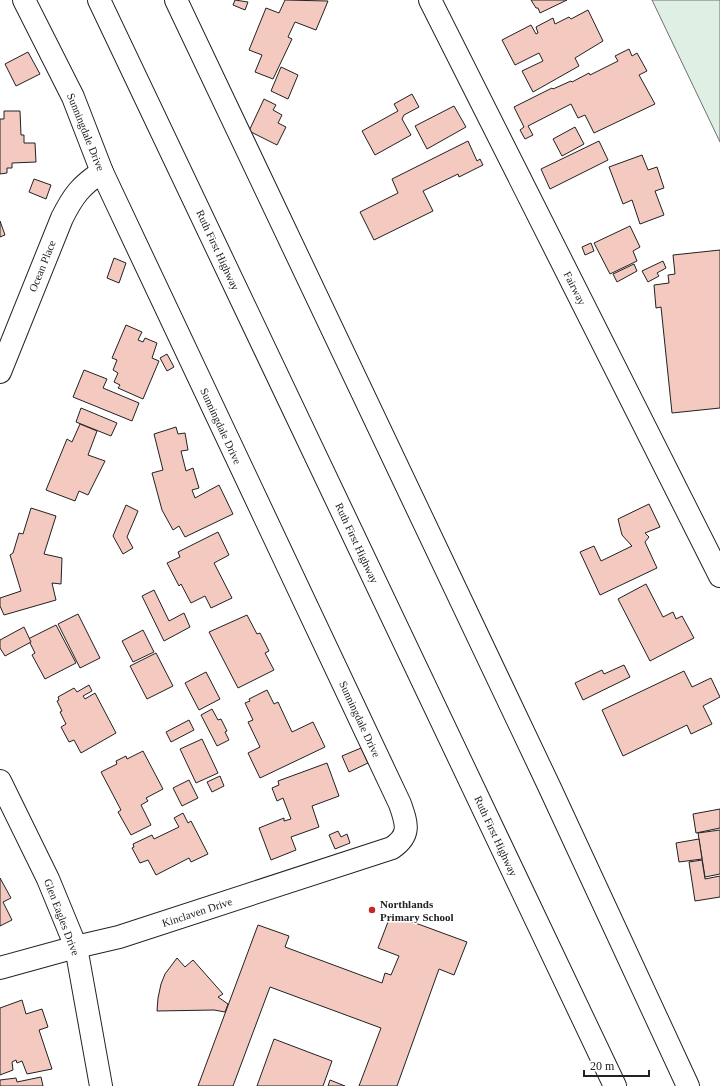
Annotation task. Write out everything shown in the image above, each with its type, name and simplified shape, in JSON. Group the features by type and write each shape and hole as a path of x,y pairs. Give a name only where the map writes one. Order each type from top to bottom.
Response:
{"main road":[{"name":"Sunningdale Drive","path":"24,0 73,97 102,172 400,804 406,821 406,834 401,842 392,848"},
{"name":"Ruth First Highway","path":"99,0 615,1086"},
{"path":"176,0 549,786 688,1086"},
{"name":"Fairway","path":"430,0 720,576"},
{"name":"Ocean Place","path":"0,372 65,211 72,198 85,182 102,172"},
{"name":"Glen Eagles Drive","path":"0,781 48,879 76,947 101,1086"},
{"name":"Kinclaven Drive","path":"0,968 119,937 392,848"}],"green space":[{"path":"652,0 720,0 720,142"}],"building":[{"path":"235,0 248,2 245,10 233,5"},
{"path":"285,0 328,1 316,30 295,22 288,37 292,39 273,79 255,72 262,55 249,50 266,8 279,13"},
{"path":"531,0 567,0 540,13 538,8 536,8"},
{"path":"588,10 603,41 575,58 579,66 533,92 522,71 543,61 539,53 515,65 502,40 531,25 536,34 538,33 536,27 553,18 555,24 569,17 571,19"},
{"path":"629,49 632,56 637,53 647,71 639,75 655,104 594,133 585,115 578,118 571,104 528,126 533,135 525,139 520,130 524,127 514,107 552,88 553,89 571,81 572,82 589,73 590,75 618,61 615,56"},
{"path":"28,52 40,74 16,86 5,64"},
{"path":"281,67 298,75 288,99 271,91"},
{"path":"412,94 419,107 404,115 402,119 411,135 375,155 362,131 398,111 394,104"},
{"path":"264,99 276,105 273,110 282,115 278,123 286,127 277,145 249,131"},
{"path":"454,106 466,127 427,149 415,126"},
{"path":"4,111 20,111 21,135 24,135 24,143 35,143 36,162 12,163 12,168 7,168 7,173 0,174 0,119 4,119"},
{"path":"575,127 584,144 562,156 553,139"},
{"path":"468,141 477,161 480,159 483,165 459,177 458,174 423,191 433,211 374,240 360,212 398,193 392,179"},
{"path":"599,141 608,160 550,189 541,169"},
{"path":"642,155 648,170 657,167 664,188 655,191 664,215 640,224 632,200 623,204 609,167"},
{"path":"34,179 51,185 46,199 29,192"},
{"path":"0,221 5,235 0,237"},
{"path":"630,226 640,247 633,251 637,261 610,274 594,243"},
{"path":"591,243 594,251 585,255 582,247"},
{"path":"720,250 720,408 672,413 661,307 656,308 654,285 669,283 668,275 675,274 673,255"},
{"path":"114,258 126,263 119,283 107,278"},
{"path":"663,261 666,268 657,273 659,276 648,282 642,271"},
{"path":"634,264 637,271 617,282 613,274"},
{"path":"126,325 142,332 138,340 143,342 145,338 157,343 152,358 159,361 143,399 118,388 120,385 114,382 118,373 113,370 117,360 112,358"},
{"path":"167,354 174,367 167,371 160,358"},
{"path":"84,370 107,379 103,388 139,403 132,421 73,397"},
{"path":"81,408 117,423 111,436 76,422"},
{"path":"80,424 97,431 88,455 105,461 88,495 79,491 75,501 46,490 67,439 72,442"},
{"path":"176,427 178,434 185,433 188,450 181,451 186,471 193,468 199,488 192,490 195,498 219,485 233,514 185,537 179,526 173,530 162,510 152,473 163,470 154,434"},
{"path":"649,504 660,527 645,533 649,537 645,542 657,568 600,595 580,552 594,546 601,561 632,546 622,535 618,519"},
{"path":"126,505 138,511 127,537 133,548 123,554 113,536"},
{"path":"31,508 56,516 44,554 62,558 61,584 52,583 56,600 4,615 0,606 0,598 21,591 10,555 13,553 19,533 23,534"},
{"path":"218,532 229,555 214,563 232,598 211,608 205,596 191,603 181,584 179,586 167,563 180,557 178,552"},
{"path":"646,584 663,617 673,612 676,619 682,616 694,638 650,661 618,599"},
{"path":"154,590 169,621 184,613 190,627 164,641 142,596"},
{"path":"78,614 100,658 80,668 58,624"},
{"path":"247,615 257,634 260,633 269,651 265,653 274,670 238,688 209,632"},
{"path":"56,625 76,663 45,679 32,655 35,653 28,639"},
{"path":"24,627 31,642 5,656 0,648 0,640"},
{"path":"143,630 154,652 133,662 122,641"},
{"path":"156,653 173,686 147,699 130,666"},
{"path":"624,665 630,677 583,700 575,683 602,670 604,674"},
{"path":"684,671 692,687 711,678 720,697 703,706 712,724 691,734 687,725 623,756 602,710"},
{"path":"206,672 220,699 199,710 185,683"},
{"path":"89,685 92,691 83,696 85,699 95,693 116,733 81,753 74,740 69,742 61,727 66,724 60,712 62,711 57,701 59,700 58,697 74,688 77,692"},
{"path":"267,690 274,704 278,702 292,732 313,722 325,747 260,778 248,753 260,747 248,722 253,720 245,703 250,701 249,699"},
{"path":"212,709 218,720 221,719 227,731 225,732 229,740 217,746 201,715"},
{"path":"189,720 194,730 171,742 166,732"},
{"path":"202,739 218,773 196,783 180,749"},
{"path":"361,748 368,763 349,772 342,756"},
{"path":"143,751 163,789 146,798 148,801 141,805 151,825 131,835 118,812 121,810 101,772 117,764 116,761 126,756 127,759"},
{"path":"327,763 339,796 312,806 319,827 291,837 296,850 271,860 259,828 284,818 284,821 291,819 283,798 277,801 272,788 279,785 278,781"},
{"path":"220,776 224,786 212,792 207,782"},
{"path":"189,780 198,798 182,806 173,788"},
{"path":"720,809 720,828 696,833 693,814"},
{"path":"183,813 188,823 191,821 208,854 191,862 189,858 156,875 148,860 140,863 132,848 134,847 133,844 152,835 154,839 179,827 174,818"},
{"path":"720,830 720,874 705,877 698,833"},
{"path":"338,831 341,837 347,834 350,843 335,849 329,835"},
{"path":"699,839 702,859 679,862 676,843"},
{"path":"702,860 705,879 720,876 720,897 695,901 689,862"},
{"path":"0,878 11,898 3,902 12,920 0,926"},
{"path":"391,914 467,942 454,975 439,969 397,1086 359,1086 381,1028 270,987 233,1086 198,1086 258,925 289,936 285,947 382,983 385,973 391,975 399,956 378,948"},
{"path":"177,958 185,967 193,960 223,994 218,997 228,1004 225,1012 214,1010 157,1011 161,984 165,974"},
{"path":"22,1000 26,1014 42,1009 48,1027 39,1030 52,1069 27,1074 22,1061 17,1063 16,1060 12,1062 13,1070 0,1075 0,1008"},
{"path":"274,1039 332,1061 323,1086 257,1086"},
{"path":"41,1077 43,1086 0,1086 0,1080 16,1078 17,1082"},
{"path":"330,1080 345,1086 328,1086"}],"place":[{"name":"Northlands Primary School","path":"372,910"}]}
